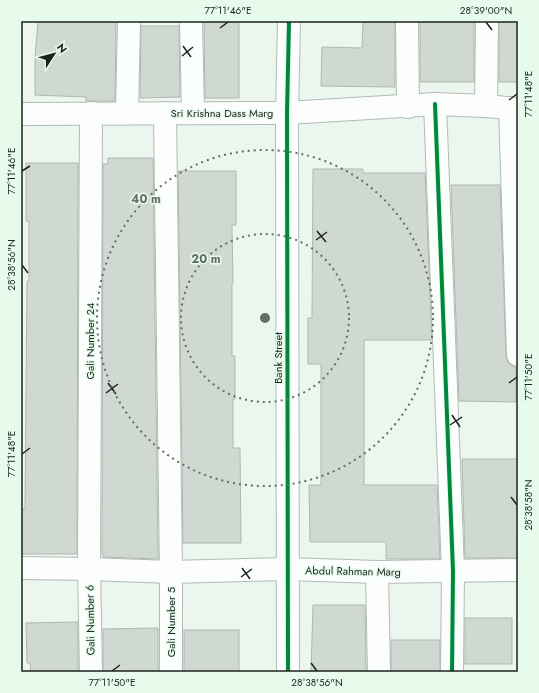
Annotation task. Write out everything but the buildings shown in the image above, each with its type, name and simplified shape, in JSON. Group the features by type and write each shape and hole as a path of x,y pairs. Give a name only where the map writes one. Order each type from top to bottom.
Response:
{"street":[{"path":"127,113 129,21"},
{"path":"191,21 193,112"},
{"name":"Bank Street","path":"288,672 288,113 290,21"},
{"path":"407,21 408,106"},
{"path":"486,106 487,21"},
{"path":"435,104 453,571 452,672"},
{"name":"Sri Krishna Dass Marg","path":"21,114 193,112 288,113 435,104 486,106 514,109"},
{"path":"514,109 518,355"},
{"name":"Gali Number 24","path":"89,569 91,113"},
{"name":"Gali Number 5","path":"165,113 171,672"},
{"name":"Abdul Rahman Marg","path":"21,568 171,572 287,569 377,572 518,570"},
{"name":"Gali Number 6","path":"89,569 91,672"},
{"path":"377,572 378,672"}],"cycle path":[{"path":"288,672 287,113 289,21"},
{"path":"435,104 453,571 452,672"}]}
